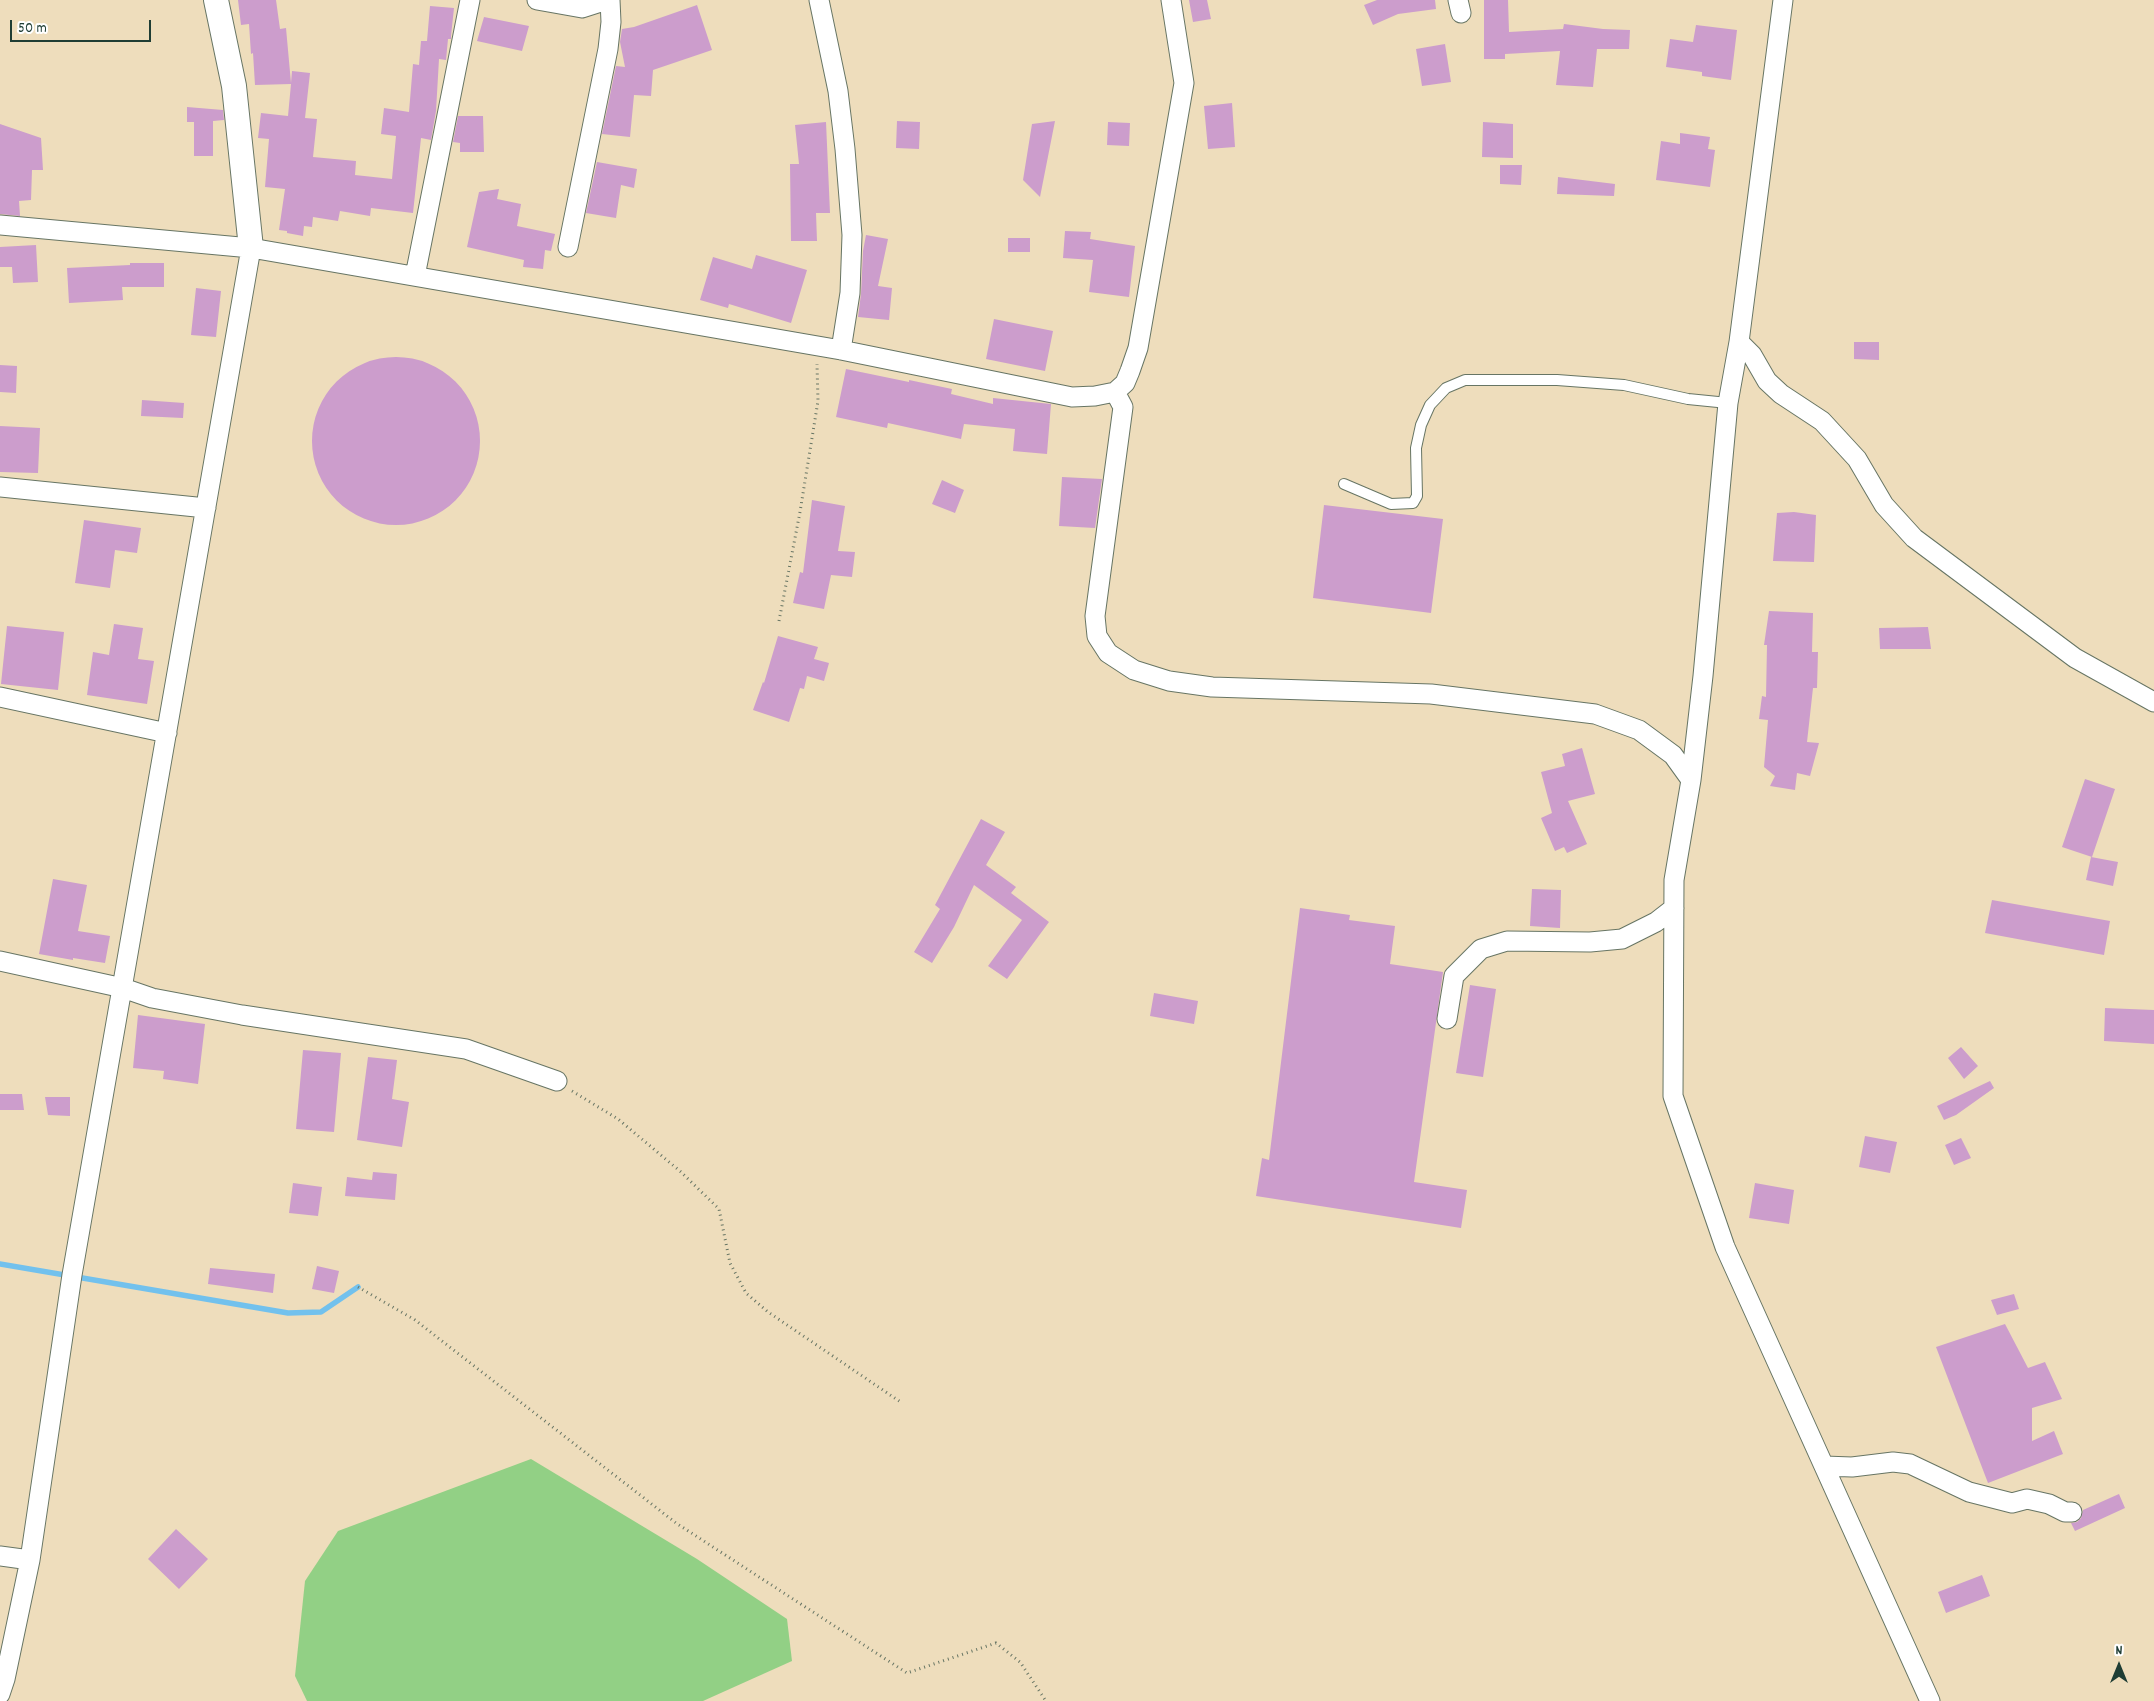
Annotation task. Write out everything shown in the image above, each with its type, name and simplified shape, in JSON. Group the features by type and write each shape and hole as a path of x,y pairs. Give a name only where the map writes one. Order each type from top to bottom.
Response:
{"street":[{"path":"0,1694 5,1679 30,1560 72,1275 251,248 234,86 216,0"},
{"path":"415,276 470,0"},
{"path":"537,0 582,8 609,0 611,22 608,49 568,247"},
{"path":"819,0 838,91 852,235 850,293 841,350"},
{"path":"0,224 251,248 841,350 1072,397 1095,396 1116,392 1124,383 1138,348 1184,83 1171,0"},
{"path":"1783,0 1739,342 1728,403 1703,676 1691,780 1674,880 1672,1096 1725,1247 1930,1701"},
{"path":"1739,342 1752,355 1767,381 1781,394 1822,421 1857,459 1884,505 1914,538 2075,658 2154,702"},
{"path":"1116,392 1123,407 1095,616 1097,636 1108,653 1134,670 1169,681 1212,687 1431,694 1595,714 1639,730 1672,755 1691,780"},
{"path":"0,487 206,508"},
{"path":"0,697 167,732"},
{"path":"1447,1019 1454,976 1481,949 1507,941 1590,942 1622,939 1656,922 1674,908"},
{"path":"0,961 123,988 152,998 242,1016 466,1049 558,1081"},
{"path":"1824,1466 1852,1467 1893,1462 1910,1464 1969,1492 2012,1503 2027,1499 2049,1504 2065,1512 2072,1512"},
{"path":"0,1556 30,1560"}],"lane":[{"path":"1344,484 1391,504 1413,503 1417,496 1416,448 1421,425 1430,405 1446,388 1465,380 1548,380 1624,384 1688,399 1728,403"}],"path":[{"path":"779,621 800,512 818,401 817,346"},
{"path":"558,1081 618,1119 681,1172 719,1209 730,1263 746,1293 768,1312 902,1403"},
{"path":"358,1287 415,1320 676,1523 907,1673 996,1643 1020,1662 1046,1701"}],"green space":[{"path":"531,1459 697,1559 787,1619 792,1661 703,1701 307,1701 295,1676 305,1581 338,1531"}],"building":[{"path":"238,0 276,0 280,29 286,28 291,83 292,71 310,73 305,118 317,119 313,157 356,161 355,175 392,179 396,136 381,134 384,108 409,112 413,64 419,65 421,41 427,41 430,6 454,8 451,39 448,39 446,60 439,59 436,111 431,140 421,138 413,213 371,208 370,216 340,211 338,221 313,217 312,227 304,226 303,236 279,230 285,189 265,187 269,139 258,138 261,113 288,116 291,84 255,85 249,24 241,25"},
{"path":"1189,0 1207,0 1211,19 1193,22"},
{"path":"1377,0 1435,0 1436,9 1398,14 1373,25 1364,5"},
{"path":"1484,0 1508,0 1509,32 1563,29 1564,24 1630,30 1629,49 1597,49 1593,87 1556,85 1560,51 1505,54 1505,59 1484,59"},
{"path":"697,5 712,50 653,70 651,96 634,95 630,137 602,134 616,66 625,67 620,42 622,29 634,27"},
{"path":"484,17 529,26 522,51 477,41"},
{"path":"1696,25 1737,30 1731,80 1702,76 1702,72 1666,67 1670,39 1693,42"},
{"path":"1445,44 1451,82 1422,86 1416,49"},
{"path":"1232,103 1235,147 1208,149 1204,106"},
{"path":"187,107 223,110 224,120 213,121 213,156 194,156 194,122 187,122"},
{"path":"458,116 483,116 484,152 460,152 460,143 453,142"},
{"path":"897,121 920,122 919,149 896,148"},
{"path":"1055,121 1040,197 1023,180 1032,124"},
{"path":"826,122 830,213 816,213 817,241 791,241 790,164 799,164 795,125"},
{"path":"1108,122 1130,123 1129,146 1107,145"},
{"path":"1483,122 1513,124 1513,158 1482,157"},
{"path":"0,124 41,138 43,170 32,170 31,200 19,201 20,216 0,214"},
{"path":"1680,133 1710,137 1708,149 1715,150 1710,187 1656,180 1661,141 1680,144"},
{"path":"597,162 637,169 634,188 621,185 616,218 586,213"},
{"path":"1500,165 1522,165 1521,185 1500,184"},
{"path":"1558,177 1615,184 1614,196 1557,194"},
{"path":"499,189 497,199 521,204 517,226 555,234 551,251 545,250 543,269 523,267 524,260 467,247 479,192"},
{"path":"1065,231 1091,232 1090,239 1135,246 1129,297 1089,292 1093,260 1063,258"},
{"path":"866,235 888,239 878,286 892,288 889,320 858,317"},
{"path":"1008,238 1030,238 1030,252 1008,252"},
{"path":"36,245 38,282 13,283 12,267 0,267 0,247"},
{"path":"756,255 807,270 791,323 729,304 728,308 700,300 713,257 752,269"},
{"path":"130,263 164,263 164,287 122,287 123,300 69,303 67,268 130,265"},
{"path":"196,288 221,291 216,337 191,335"},
{"path":"994,319 1053,331 1045,371 986,359"},
{"path":"1854,342 1879,342 1879,360 1854,359"},
{"path":"396,357 420,361 436,367 461,388 470,401 476,417 480,441 476,465 470,481 449,506 436,515 420,521 396,525 372,521 356,515 331,494 322,481 316,465 312,441 316,417 322,401 343,376 356,367 372,361"},
{"path":"0,365 17,366 16,393 0,392"},
{"path":"846,369 952,389 951,394 993,404 993,398 1051,404 1047,454 1013,451 1015,429 964,424 961,439 888,423 887,428 836,417"},
{"path":"142,400 184,403 183,418 141,416"},
{"path":"0,426 40,428 38,473 0,472"},
{"path":"1062,477 1102,479 1095,528 1059,526"},
{"path":"942,480 964,490 955,513 932,504"},
{"path":"812,500 845,506 838,551 855,552 852,577 831,575 824,609 793,603 800,572 803,573"},
{"path":"1324,505 1443,519 1431,613 1313,598"},
{"path":"1794,512 1816,515 1814,562 1773,561 1777,513"},
{"path":"84,520 141,528 137,553 115,550 110,588 75,583"},
{"path":"1769,611 1813,613 1812,652 1818,652 1817,688 1813,688 1807,742 1819,743 1810,776 1797,773 1795,790 1770,786 1775,776 1764,767 1768,720 1759,719 1762,696 1766,697 1767,645 1764,645"},
{"path":"114,624 143,628 138,659 154,661 147,704 87,695 93,652 109,655"},
{"path":"7,626 64,632 58,690 1,684"},
{"path":"1928,627 1931,649 1880,649 1879,628"},
{"path":"778,636 818,647 814,659 829,663 824,681 807,676 804,689 800,688 789,722 753,710 764,683"},
{"path":"1582,748 1595,794 1568,801 1587,844 1567,853 1564,847 1555,851 1541,818 1552,813 1541,772 1565,766 1562,754"},
{"path":"2085,779 2115,789 2092,857 2062,847"},
{"path":"981,819 1005,832 986,865 1016,887 1011,893 1049,922 1007,979 988,966 1022,920 974,885 954,927 932,963 914,952 940,909 935,905"},
{"path":"2091,857 2118,862 2113,886 2086,880"},
{"path":"53,879 87,885 78,931 110,936 105,963 39,954"},
{"path":"1532,889 1561,890 1560,928 1530,926"},
{"path":"1992,900 2110,921 2104,955 1985,933"},
{"path":"1300,908 1350,915 1349,920 1395,926 1390,964 1443,972 1414,1182 1467,1190 1461,1228 1256,1196 1262,1158 1269,1160"},
{"path":"1470,985 1496,989 1483,1077 1456,1073"},
{"path":"1154,993 1198,1001 1194,1024 1150,1016"},
{"path":"2105,1008 2154,1010 2154,1044 2104,1041"},
{"path":"138,1015 205,1024 198,1084 163,1079 164,1071 133,1068"},
{"path":"1961,1047 1978,1066 1964,1079 1948,1058"},
{"path":"303,1050 341,1053 334,1132 296,1129"},
{"path":"368,1057 397,1060 392,1099 409,1102 402,1147 357,1140"},
{"path":"1990,1081 1994,1088 1956,1115 1944,1120 1937,1106"},
{"path":"0,1094 22,1094 24,1110 0,1110"},
{"path":"45,1097 70,1097 70,1116 48,1115"},
{"path":"1865,1136 1897,1142 1890,1173 1859,1167"},
{"path":"1961,1138 1971,1158 1954,1165 1945,1145"},
{"path":"373,1172 397,1174 395,1200 345,1196 347,1177 372,1180"},
{"path":"293,1183 322,1187 318,1216 289,1213"},
{"path":"1755,1183 1794,1190 1789,1224 1749,1218"},
{"path":"317,1266 339,1271 334,1293 312,1289"},
{"path":"210,1268 275,1274 273,1293 208,1284"},
{"path":"2014,1294 2019,1309 1997,1315 1991,1300"},
{"path":"2005,1324 2028,1368 2045,1362 2062,1399 2032,1408 2032,1441 2054,1431 2063,1454 1988,1483 1936,1347"},
{"path":"2119,1494 2125,1508 2075,1531 2071,1523 2077,1522 2081,1518 2083,1510"},
{"path":"176,1529 208,1559 179,1589 148,1559"},
{"path":"1982,1575 1990,1596 1946,1613 1938,1592"}],"waterway":[{"path":"0,1264 288,1313 321,1312 358,1287"}]}
